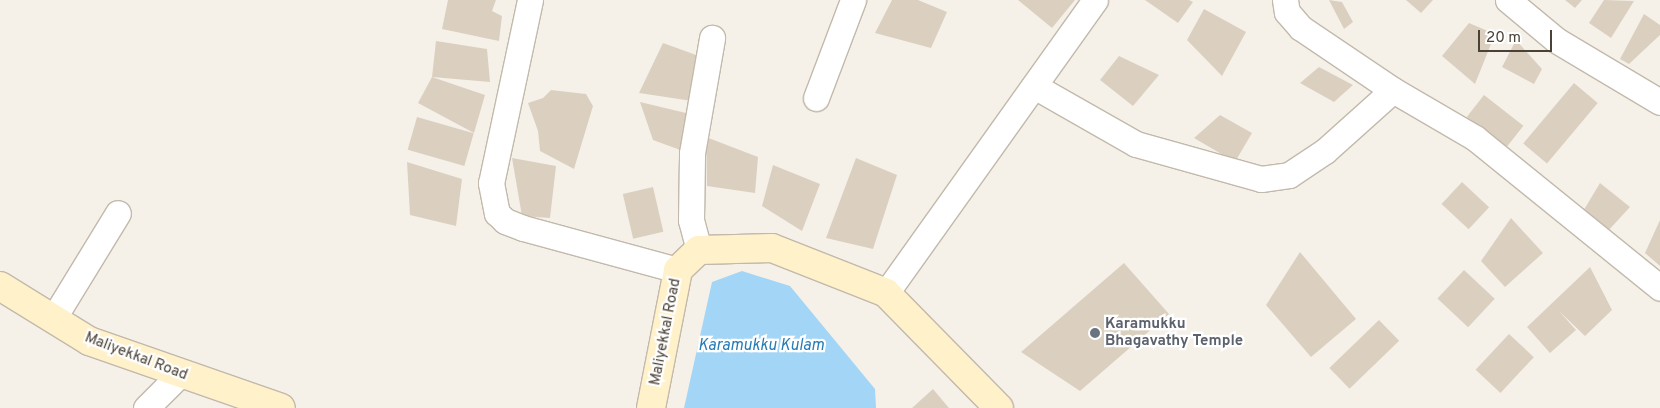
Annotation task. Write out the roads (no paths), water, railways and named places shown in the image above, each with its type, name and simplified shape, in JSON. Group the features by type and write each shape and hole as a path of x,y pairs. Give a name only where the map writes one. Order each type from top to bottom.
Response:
{"street":[{"path":"530,0 491,183 497,213 505,221 523,228 678,270"},
{"path":"816,98 853,0"},
{"path":"886,293 1095,0"},
{"path":"1285,0 1286,12 1301,28 1393,90 1475,138 1660,288"},
{"path":"1508,0 1556,40 1660,102"},
{"path":"712,38 692,153 690,220 699,250 772,248 886,293 999,408"},
{"path":"1034,86 1136,144 1261,179 1289,175 1325,151 1393,90"},
{"path":"53,319 118,213"},
{"name":"Maliyekkal Road","path":"650,408 678,270 699,250"},
{"name":"Maliyekkal Road","path":"0,286 89,341 281,408"},
{"path":"146,408 180,374"}],"water":[{"name":"Karamukku Kulam","path":"742,271 790,286 875,389 876,408 684,408 712,282"}],"place":[{"name":"Karamukku Bhagavathy Temple","path":"1095,333"}]}
